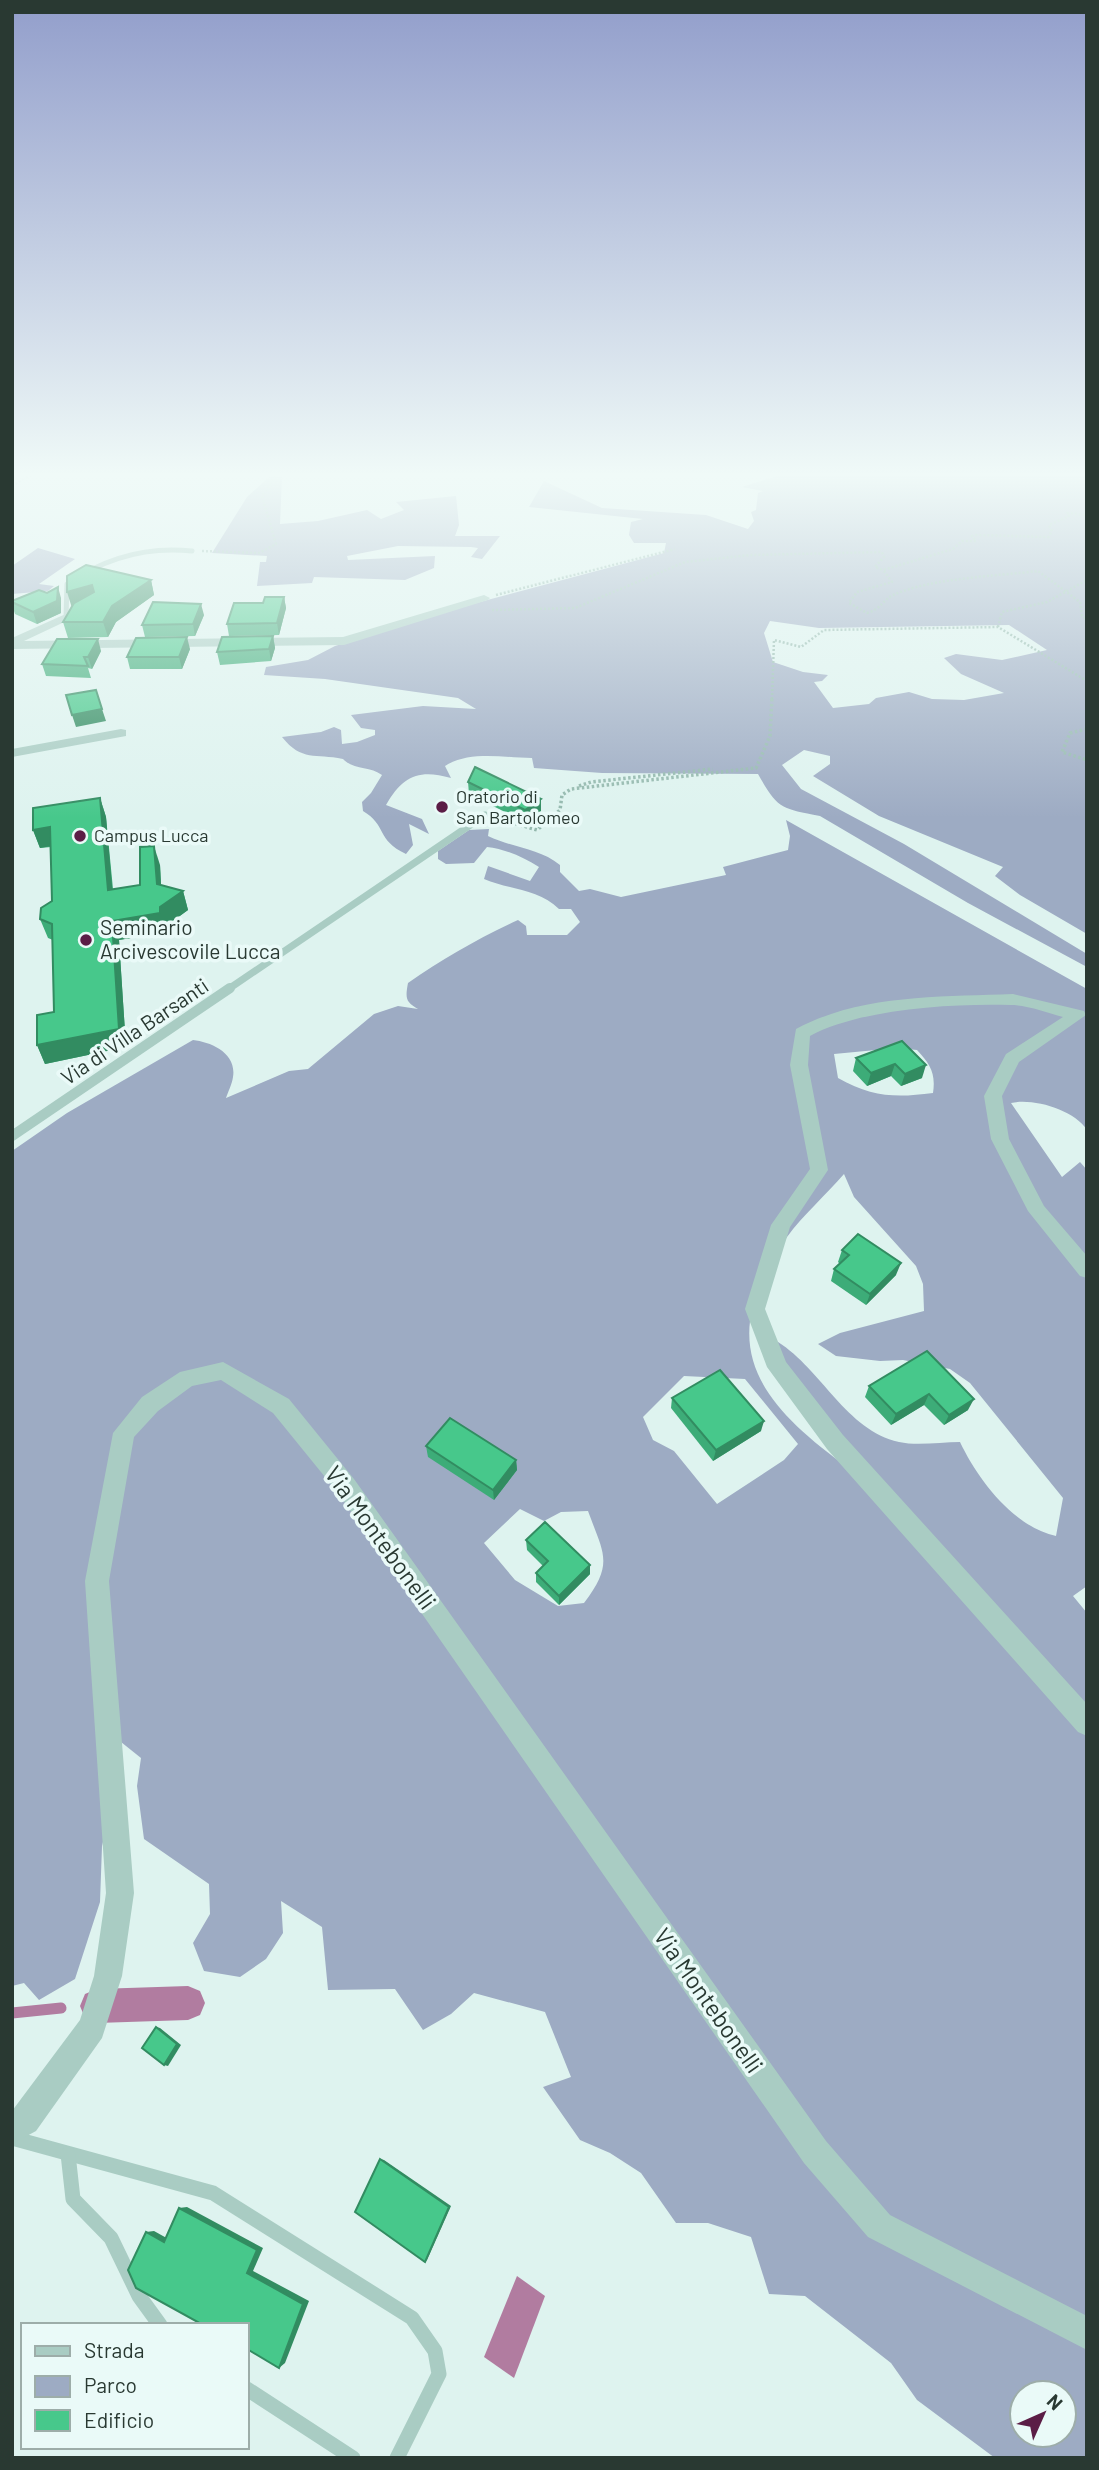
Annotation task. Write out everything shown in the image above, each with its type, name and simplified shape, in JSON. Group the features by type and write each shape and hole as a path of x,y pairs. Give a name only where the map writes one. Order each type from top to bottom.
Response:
{"street":[{"path":"12,643 344,641 483,604"},
{"path":"12,643 92,605"},
{"path":"12,753 121,733"},
{"path":"1087,1270 1037,1211 1000,1139 993,1096 1012,1058 1077,1015 1013,999 905,1004 824,1021 802,1033 799,1065 819,1170 781,1225 755,1309 777,1367 835,1442 1087,1723"},
{"name":"Via Montebonelli","path":"12,2129 24,2120 92,2028 108,1976 120,1893 97,1581 124,1433 150,1404 187,1378 223,1371 281,1406 346,1486 815,2152 878,2226 1087,2334"}],"lane":[{"path":"66,618 67,587"},
{"name":"Via di Villa Barsanti","path":"12,1136 485,814"},
{"path":"12,2138 214,2193 412,2318 435,2351 439,2374 397,2458"},
{"path":"68,2154 73,2199 110,2238 139,2296 159,2323"},
{"path":"248,2390 353,2458"}],"path":[{"path":"483,604 541,587"},
{"path":"483,604 575,608 625,587"},
{"path":"873,587 856,592 849,603 867,613 880,609 891,596 925,587"},
{"path":"1060,587 1080,602 1082,616 1087,619"},
{"path":"998,627 1002,611 1042,605 1069,594 1078,587"},
{"path":"571,789 756,768 770,736 774,640 801,647 824,630 998,627 1087,681"},
{"path":"1087,729 1070,733 1062,752 1087,760"},
{"path":"485,814 537,830 560,810 562,795 591,782 713,769"}],"green space":[{"path":"12,587 52,587 48,591 12,594"},
{"path":"535,587 1087,587 1087,934 1020,895 995,876 1003,867 879,816 813,776 830,764 830,756 804,750 782,765 801,789 904,844 1087,954 1087,967 968,903 820,816 782,805 776,801 758,774 602,773 534,768 532,758 465,758 445,766 451,778 430,774 413,777 392,795 386,805 422,819 429,834 409,824 413,845 406,854 397,849 371,816 363,811 362,802 382,775 352,765 343,759 303,753 289,745 282,737 321,732 334,727 341,730 342,744 357,742 375,735 375,730 361,728 351,715 423,706 476,709 458,698 325,679 264,675 266,667 308,660 335,646","holes":["770,621 819,628 1009,625 1047,650 1002,660 956,654 944,658 961,674 1004,693 964,700 932,699 909,692 876,698 869,704 833,708 814,682 822,681 828,675 803,672 773,662 764,633"]},
{"path":"786,820 1087,989 1087,1130 1073,1117 1053,1107 1031,1102 1011,1103 1062,1177 1080,1162 1087,1170 1087,1586 1073,1596 1087,1613 1087,2458 995,2458 917,2400 891,2363 805,2296 769,2294 751,2237 708,2223 676,2223 641,2173 610,2153 580,2140 543,2087 571,2077 545,2012 474,1993 451,2014 423,2030 395,1989 328,1990 322,1927 281,1901 283,1933 266,1959 240,1977 204,1971 193,1943 210,1914 209,1884 144,1839 137,1786 141,1758 116,1738 115,1792 102,1846 100,1902 75,1979 39,2000 24,1983 12,1986 12,1151 67,1113 193,1040 215,1046 231,1061 233,1077 226,1098 289,1071 308,1069 374,1014 398,1006 418,1009 407,999 408,983 447,957 503,927 518,920 526,926 527,935 567,935 580,922 571,909 559,909 542,897 484,879 488,866 530,881 539,867 520,857 487,847 474,863 446,864 438,859 438,851 469,830 489,829 488,836 552,859 560,865 560,872 579,891 590,889 621,897 726,875 723,867 788,850 790,836","holes":["897,1048 917,1050 931,1069 933,1093 884,1094 862,1089 838,1078 834,1054","844,1174 854,1197 916,1266 923,1284 924,1311 840,1333 818,1344 836,1356 880,1361 903,1360 950,1369 970,1383 1063,1498 1056,1536 1026,1523 999,1500 987,1486 960,1442 906,1443 880,1435 849,1412 794,1354 778,1342 778,1363 850,1469 790,1420 769,1394 756,1368 749,1340 752,1309 764,1275 787,1237","684,1376 745,1379 798,1444 784,1460 717,1504 674,1451 653,1440 643,1417","520,1509 544,1521 561,1512 588,1511 602,1549 603,1568 600,1578 584,1603 558,1606 515,1580 484,1543"]}],"shaded area":[{"path":"517,2276 545,2296 514,2378 484,2357"}],"building":[{"path":"58,587 57,601 33,612 12,602 39,590 47,593"},
{"path":"67,587 84,587 67,592"},
{"path":"93,587 140,587 112,606 103,622 63,622 74,603 94,592"},
{"path":"265,597 284,597 277,623 227,624 234,603 263,603"},
{"path":"153,602 201,604 193,624 142,625"},
{"path":"273,636 269,649 217,652 222,637"},
{"path":"187,637 179,657 127,657 136,638"},
{"path":"57,639 98,639 88,657 84,657 88,666 42,664"},
{"path":"96,690 102,709 72,715 66,695"},
{"path":"475,767 541,799 525,810 468,782"},
{"name":"Seminario Arcivescovile Lucca","path":"100,798 108,890 140,885 140,847 154,846 157,884 183,891 160,907 160,913 112,921 119,1029 37,1045 37,1015 54,1012 52,924 40,919 41,908 52,901 50,827 33,830 33,808"},
{"path":"902,1041 926,1065 905,1074 895,1064 871,1073 856,1058"},
{"path":"858,1234 901,1263 870,1294 834,1269 849,1255 842,1250"},
{"path":"927,1351 974,1399 949,1415 929,1394 896,1414 869,1386"},
{"path":"720,1370 764,1421 716,1450 672,1398"},
{"path":"450,1418 516,1460 493,1490 426,1446"},
{"path":"545,1522 590,1565 559,1596 536,1573 548,1561 526,1540"},
{"path":"156,2027 177,2044 164,2065 142,2048"},
{"path":"380,2159 449,2207 425,2262 355,2212"},
{"path":"179,2208 257,2250 247,2273 303,2304 279,2368 248,2350 248,2323 199,2323 136,2288 128,2270 146,2232 164,2242"}],"waterway":[{"path":"97,2006 188,2003"},
{"path":"12,2013 61,2008"}],"place":[{"name":"Oratorio di San Bartolomeo","path":"442,807"},
{"name":"Campus Lucca","path":"80,836"},
{"name":"Seminario Arcivescovile Lucca","path":"86,940"}]}
